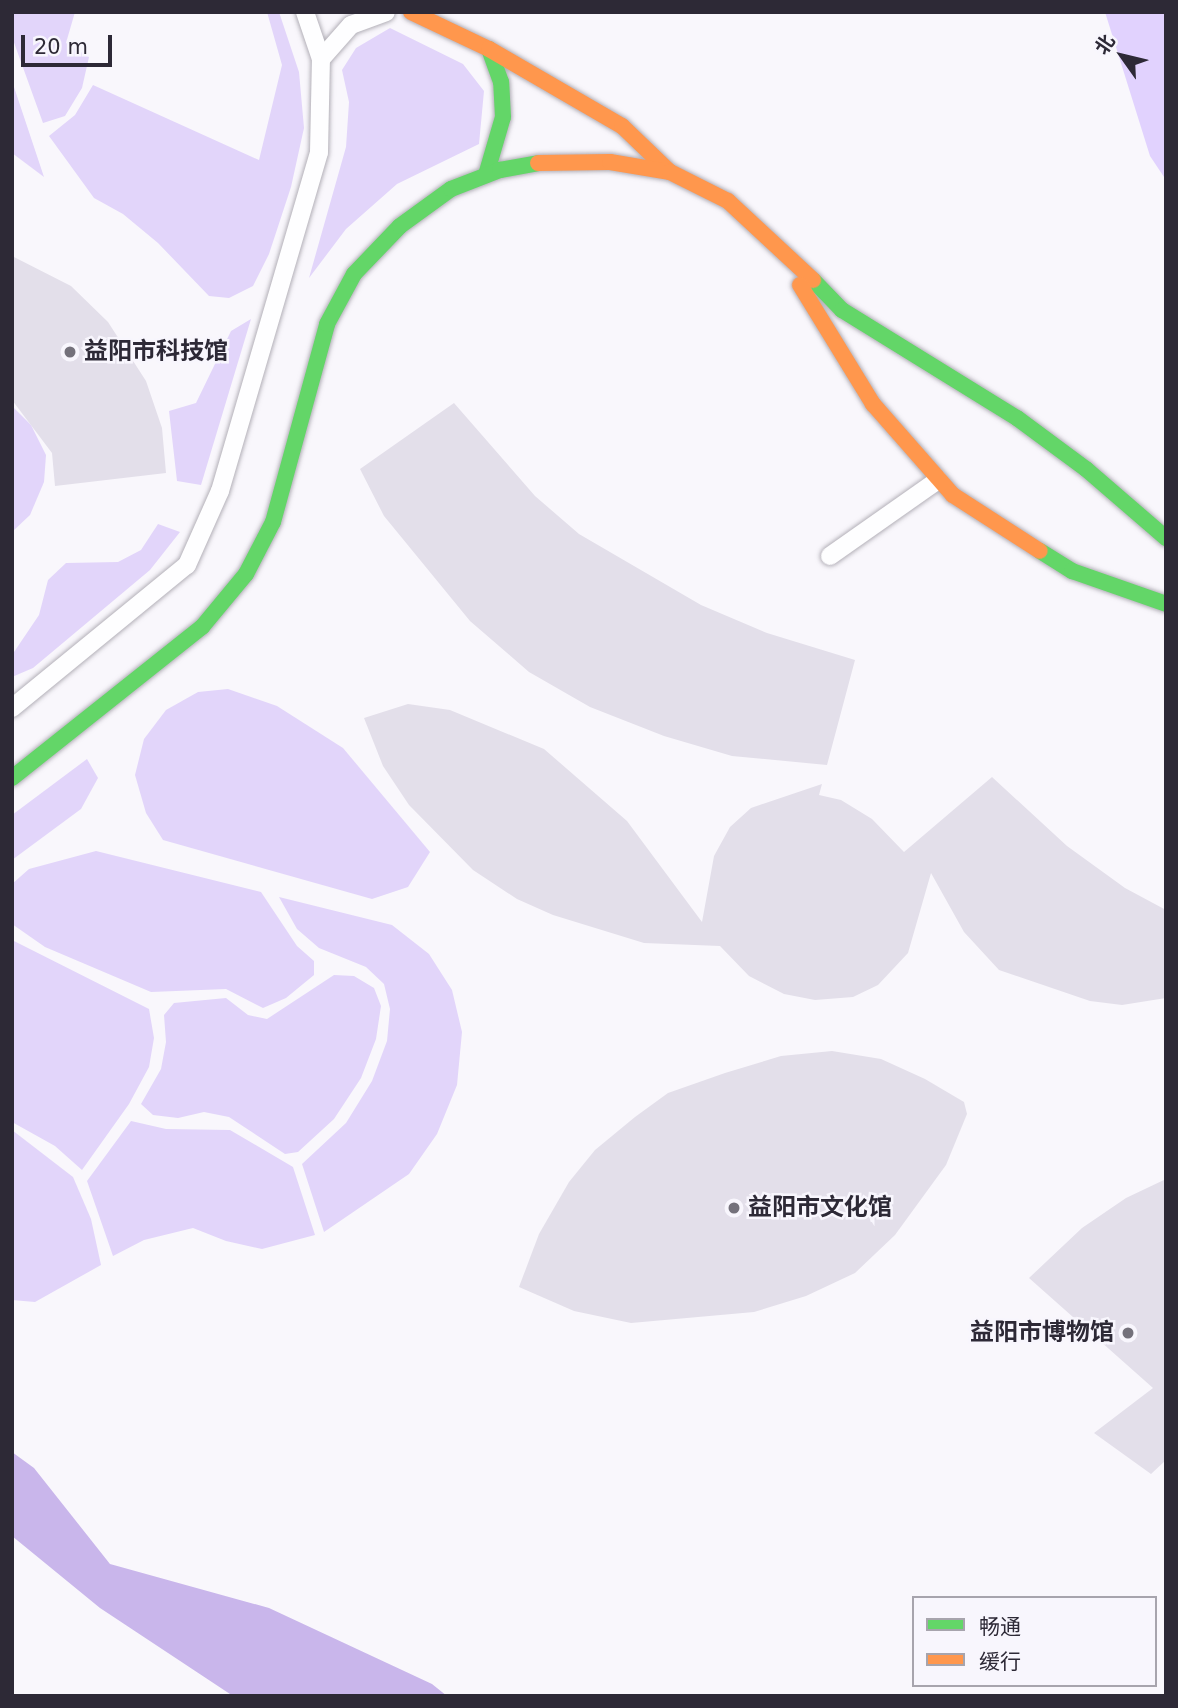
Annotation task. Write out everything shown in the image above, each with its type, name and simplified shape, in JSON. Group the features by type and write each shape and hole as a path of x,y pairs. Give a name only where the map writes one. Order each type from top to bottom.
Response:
{"street":[{"path":"411,12 489,49 622,126 670,172"},
{"path":"486,175 503,117 500,82 489,49"},
{"path":"19,773 202,627 246,574 273,522 327,324 354,274 400,226 452,189 486,175 552,160 610,162 670,172 728,201 842,310 1017,418 1086,469 1166,538"},
{"path":"789,257 811,305 873,404 938,480 1013,537 1072,571 1166,604"}],"lane":[{"path":"12,708 187,565 220,491 316,165 321,59 304,12"},
{"path":"321,59 351,25 386,12"},
{"path":"830,556 938,480"},
{"path":"12,751 19,773"}],"shaded area":[{"path":"12,12 75,12 66,43 89,57 82,88 65,116 43,123 12,37"},
{"path":"267,12 279,12 299,72 304,128 291,187 269,254 253,286 229,298 209,296 158,243 123,214 94,198 49,136 75,115 93,85 259,160 282,65"},
{"path":"1105,12 1166,12 1166,180 1150,156"},
{"path":"390,28 463,64 484,91 479,144 397,184 346,229 309,278 346,147 349,102 342,70 356,48"},
{"path":"12,84 14,87 44,177 12,153"},
{"path":"251,319 201,485 177,481 169,411 196,403 231,331"},
{"path":"12,406 31,425 46,455 44,482 30,515 12,532"},
{"path":"158,524 180,532 150,570 33,668 12,677 12,655 39,615 48,580 66,563 118,562 141,550"},
{"path":"228,689 277,706 343,748 430,852 408,887 372,899 163,840 146,813 135,775 144,739 166,710 198,692"},
{"path":"87,759 98,778 81,809 12,860 12,815"},
{"path":"96,851 261,892 297,946 314,961 314,975 286,998 263,1008 226,989 151,992 45,947 12,924 12,884 29,869"},
{"path":"279,897 392,925 429,954 452,990 462,1032 457,1085 437,1134 409,1174 324,1232 302,1164 346,1123 372,1081 387,1041 390,1009 384,984 366,967 319,948 297,929"},
{"path":"12,940 149,1009 154,1038 149,1067 129,1104 82,1170 55,1146 12,1122"},
{"path":"334,975 354,976 374,988 381,1006 376,1039 361,1078 334,1119 298,1152 285,1154 229,1117 204,1112 178,1118 153,1115 141,1104 161,1069 166,1042 164,1015 174,1003 226,998 248,1015 267,1019"},
{"path":"131,1121 166,1129 230,1130 293,1167 315,1235 262,1249 226,1241 193,1228 144,1240 113,1256 87,1181"},
{"path":"12,1130 73,1177 91,1219 101,1265 35,1302 12,1300"},
{"path":"12,1452 34,1468 110,1564 269,1608 432,1684 447,1696 233,1696 100,1608 12,1536"}],"building":[{"name":"益阳市科技馆","path":"12,256 71,286 108,322 146,381 162,428 166,473 55,486 52,453 12,400"},
{"path":"454,403 535,496 579,534 701,605 767,633 855,660 827,765 732,756 664,736 590,707 529,672 470,621 384,516 360,469"},
{"path":"408,704 450,710 544,749 627,821 702,922 714,856 730,827 751,808 822,784 819,795 841,800 872,819 904,852 992,777 1067,846 1125,888 1166,910 1166,998 1122,1005 1090,1001 999,970 964,932 931,873 908,953 878,985 853,997 815,1000 784,994 749,976 720,946 644,943 553,915 517,899 473,870 409,805 383,766 364,718"},
{"name":"益阳市文化馆","path":"832,1051 881,1059 925,1079 964,1102 967,1114 946,1165 895,1235 855,1273 806,1296 754,1312 631,1323 574,1311 519,1287 539,1234 569,1182 595,1150 635,1117 668,1093 725,1073 781,1056"},
{"name":"益阳市博物馆","path":"1166,1179 1166,1460 1151,1474 1094,1433 1153,1388 1029,1278 1082,1228 1126,1198"}],"traffic: fast":[{"path":"486,175 503,117 501,82 489,49"},
{"path":"12,778 202,627 246,574 273,522 327,324 354,274 400,226 451,189 500,170 538,163"},
{"path":"813,280 842,310 1017,418 1086,469 1166,538"},
{"path":"1040,551 1072,571 1166,604"}],"traffic: slow":[{"path":"411,12 489,49 622,126 670,172"},
{"path":"538,163 610,162 670,172 728,201 813,280"},
{"path":"800,285 873,404 953,495 1040,551"}],"place":[{"name":"益阳市科技馆","path":"70,352"},
{"name":"益阳市文化馆","path":"734,1208"},
{"name":"益阳市博物馆","path":"1128,1333"}]}
